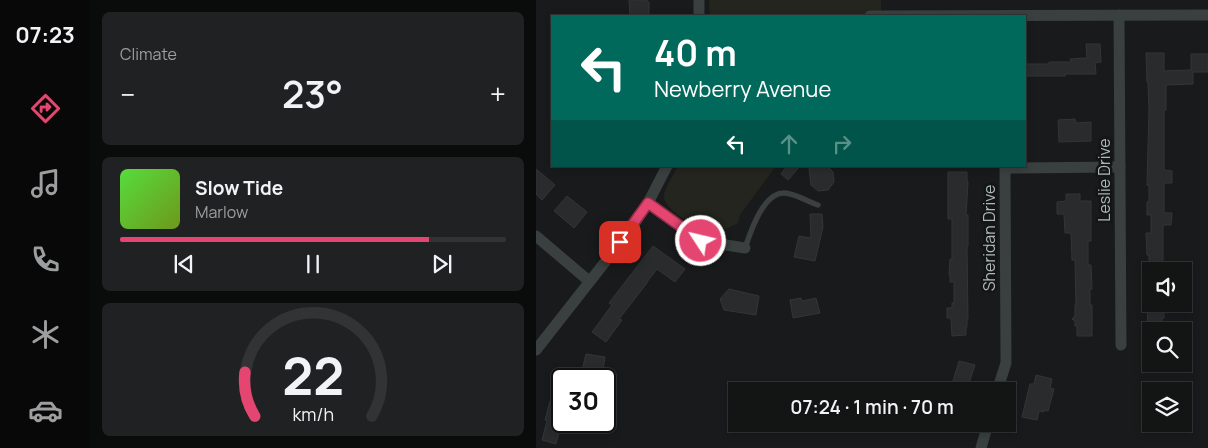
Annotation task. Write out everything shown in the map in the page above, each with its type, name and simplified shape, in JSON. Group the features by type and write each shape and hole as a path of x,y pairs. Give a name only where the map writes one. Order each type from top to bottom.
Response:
{"street":[{"path":"699,0 699,15"},
{"path":"1026,15 1208,15"},
{"name":"Leslie Drive","path":"1119,15 1121,345"},
{"path":"536,350 631,229 648,203 666,167"},
{"name":"Sheridan Drive","path":"1001,382 1006,363 1005,168 1120,167"},
{"path":"648,203 701,241 745,248"},
{"path":"536,236 589,282"},
{"path":"981,448 986,432"}],"lane":[{"path":"745,248 758,217 774,195 792,194 818,205"}],"shaded area":[{"path":"709,0 881,0 881,15 710,15"},
{"path":"677,167 775,167 740,215 738,223 726,229 712,231 692,224 670,208 664,198 669,182"}],"building":[{"path":"629,0 647,0 649,2 649,15 630,15"},
{"path":"1086,44 1100,44 1101,62 1095,63 1096,74 1026,76 1026,64 1071,62 1070,59 1087,58"},
{"path":"1146,53 1164,53 1164,71 1191,70 1191,54 1208,54 1208,72 1193,72 1193,84 1166,85 1164,170 1172,171 1172,183 1164,183 1164,213 1172,213 1171,225 1163,225 1163,262 1149,262 1149,255 1147,255 1146,233 1151,233 1151,215 1147,215 1147,202 1149,202 1149,185 1147,185 1149,110"},
{"path":"1075,119 1076,123 1091,122 1091,141 1059,142 1058,120"},
{"path":"786,167 799,167 788,180 781,174"},
{"path":"828,167 833,172 834,182 828,190 818,191 811,185 809,168"},
{"path":"536,169 555,185 542,200 536,194"},
{"path":"948,172 967,172 968,182 966,215 968,215 968,319 966,335 952,336 951,318 947,318 947,308 952,308 952,303 954,303 954,282 950,282 949,275 950,259 952,259 952,219 948,219"},
{"path":"1066,194 1080,194 1080,201 1091,201 1091,241 1088,241 1088,265 1091,265 1092,289 1090,289 1090,305 1092,305 1092,336 1077,336 1077,326 1075,326 1075,321 1072,319 1075,316 1076,305 1075,260 1072,260 1071,233 1065,233 1064,214 1057,214 1057,202 1066,201"},
{"path":"567,196 587,212 574,228 554,211"},
{"path":"810,214 822,214 823,227 815,261 794,257 799,236 811,238"},
{"path":"653,246 685,269 675,282 657,269 619,319 622,320 606,342 592,332 612,305 609,303"},
{"path":"729,289 759,296 756,315 724,310 720,299"},
{"path":"801,298 802,301 816,298 820,313 793,318 790,300"},
{"path":"1147,312 1164,312 1162,322 1148,322"},
{"path":"586,354 605,357 603,368 583,368"},
{"path":"959,361 975,365 970,382 953,382"},
{"path":"1036,375 1052,379 1050,388 1054,389 1048,411 1039,411 1037,420 1022,417 1030,384 1034,384"},
{"path":"550,401 551,433 559,433 556,444 542,440 547,421 545,420"}],"route":[{"path":"620,242 648,203 701,241"}]}
